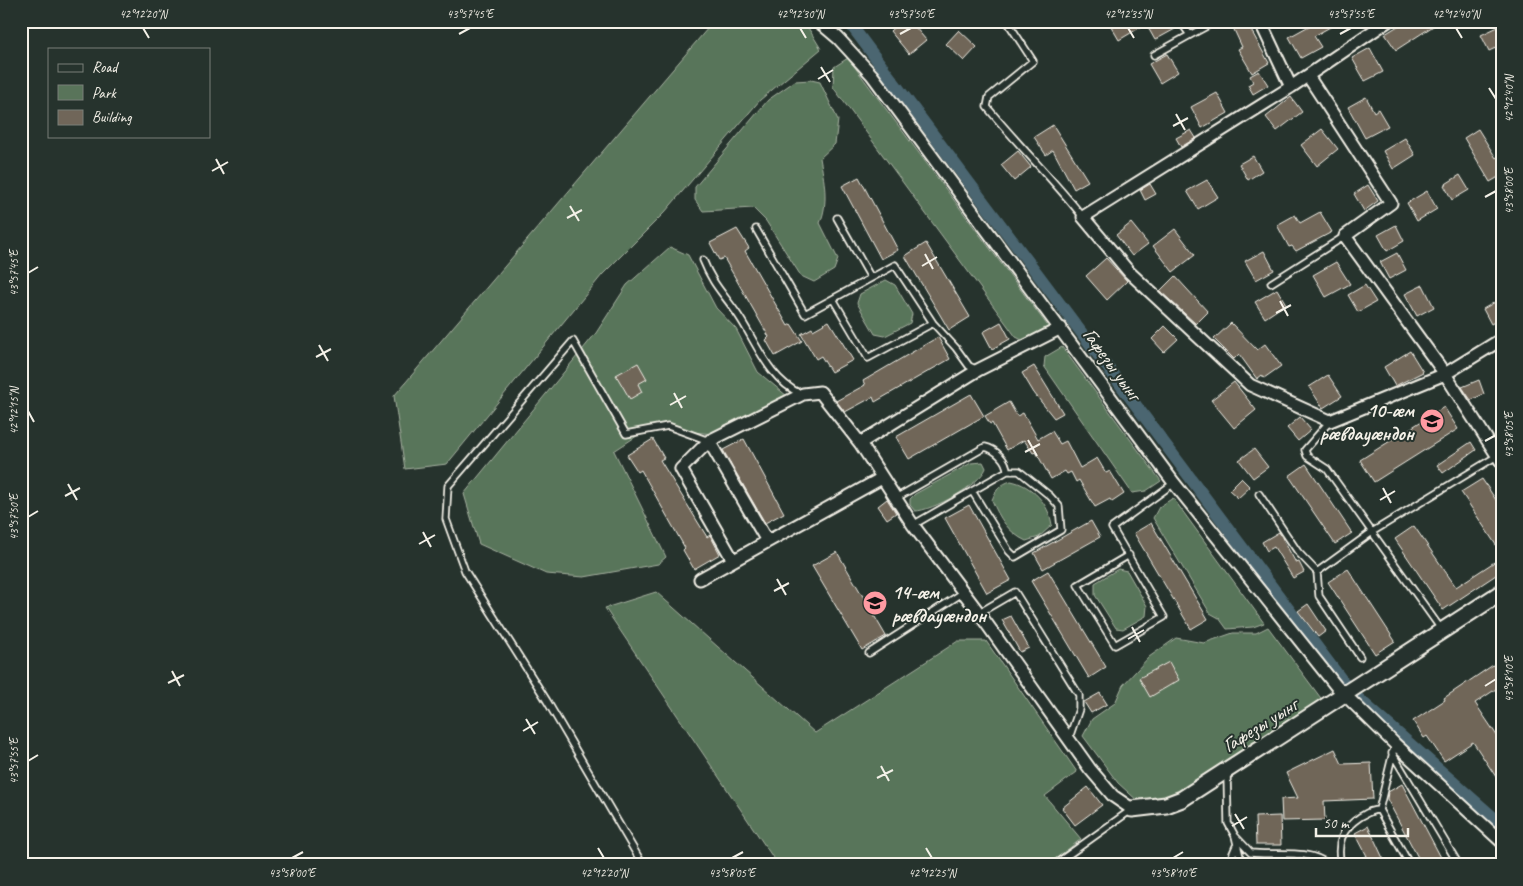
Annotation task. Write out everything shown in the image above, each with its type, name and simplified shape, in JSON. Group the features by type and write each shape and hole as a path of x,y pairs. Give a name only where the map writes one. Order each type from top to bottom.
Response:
{"street":[{"name":"Гафезы уынг","path":"818,21 838,38 872,75 1174,483 1330,678 1346,694 1227,768 1182,799 1166,805 1132,809"},
{"path":"1260,21 1291,87"},
{"path":"1388,21 1291,87 1083,217 1129,272 1250,385 1330,421 1445,374 1502,339"},
{"path":"1308,76 1391,203 1345,236 1445,374 1499,460"},
{"path":"860,443 978,370 1061,328"},
{"path":"733,560 680,469 708,441 803,394 820,392 860,443 913,525 964,592 1069,738 1113,796 1132,809"},
{"path":"708,441 767,541"},
{"path":"700,578 882,478"},
{"path":"1502,592 1346,694 1393,748 1502,842"}],"lane":[{"path":"1007,21 1033,61 989,97 987,107 1009,134 1051,176 1083,217"},
{"path":"1180,21 1190,36"},
{"path":"1154,55 1216,21"},
{"path":"838,218 871,278"},
{"path":"756,229 805,314 895,265 933,323 956,348 969,366 978,370"},
{"path":"1271,283 1345,236"},
{"path":"703,260 712,282 738,315 768,366 787,387 803,394"},
{"path":"833,299 868,358 933,323"},
{"path":"643,865 547,701 465,571 446,519 448,486 572,341 626,434 668,426 708,441"},
{"path":"1330,421 1305,450 1307,456 1327,470 1443,631"},
{"path":"896,498 985,447 991,448 1002,458 1007,465 1007,471"},
{"path":"1318,572 1372,532 1499,460"},
{"path":"913,525 972,491 1007,471 1019,471 1032,479 1059,506 1061,530 1015,557 1009,551 972,491"},
{"path":"1129,555 1078,585 1115,645 1164,617 1129,555 1112,528 1174,483"},
{"path":"1260,494 1298,552 1318,572 1319,596 1360,657"},
{"path":"868,653 964,592"},
{"path":"979,613 1015,592 1079,695 1079,709 1069,738"},
{"path":"1393,748 1378,810 1410,865"},
{"path":"1393,748 1458,865"},
{"path":"1227,768 1228,823 1235,836 1252,853 1265,855 1299,854 1322,859 1329,865"},
{"path":"1054,865 1132,809"},
{"path":"1341,865 1340,840 1347,826 1372,810 1378,810"},
{"path":"1235,836 1242,865"},
{"path":"1228,865 1236,844"}],"green space":[{"path":"714,21 804,21 821,49 760,100 665,212 602,275 447,464 405,469 394,396"},
{"path":"848,58 1053,333 1032,345 1016,337 833,87 834,67"},
{"path":"811,80 820,82 838,120 835,144 820,158 825,199 820,223 838,259 834,270 814,282 801,276 766,221 753,208 703,211 695,200 695,187 768,100 795,81"},
{"path":"670,247 688,255 716,308 736,329 758,372 787,396 725,435 649,428 614,451 666,557 658,564 584,577 546,574 479,544 464,494 596,333 627,285"},
{"path":"886,280 895,285 912,314 910,323 885,336 875,334 857,303 860,294"},
{"path":"1062,347 1161,481 1146,491 1132,493 1044,366 1045,357"},
{"path":"983,462 986,468 982,475 955,496 923,510 915,511 910,505 910,499 915,494 971,463"},
{"path":"1011,481 1019,483 1032,491 1047,510 1052,525 1039,537 1026,541 1020,538 1005,524 998,513 992,500 999,488"},
{"path":"1173,498 1264,623 1253,627 1227,629 1219,618 1210,613 1153,518 1159,507"},
{"path":"1118,569 1127,571 1147,606 1146,616 1123,629 1116,628 1095,595 1095,583"},
{"path":"656,592 815,733 958,641 986,641 1077,772 1045,796 1081,839 1048,865 778,865 605,608"},
{"path":"1268,627 1326,705 1183,804 1140,803 1118,783 1083,736 1092,719 1115,703 1123,685 1149,657 1176,638 1204,643 1233,633 1256,633"}],"building":[{"path":"901,21 910,21 926,40 909,54 890,31"},
{"path":"1108,21 1171,21 1175,29 1155,40 1146,24 1119,40"},
{"path":"1230,21 1246,21 1269,63 1252,73 1238,49 1242,47"},
{"path":"1318,21 1341,21 1314,36 1321,47 1301,58 1289,37"},
{"path":"1406,21 1441,21 1396,50 1385,34"},
{"path":"1502,25 1502,45 1489,51 1481,35"},
{"path":"959,30 977,47 964,61 946,44"},
{"path":"1370,48 1383,72 1365,81 1352,58"},
{"path":"1167,54 1178,72 1160,83 1149,64"},
{"path":"1259,71 1268,85 1253,94 1248,85 1253,82 1250,76"},
{"path":"1217,93 1228,113 1202,128 1191,107"},
{"path":"1291,97 1302,112 1277,131 1266,117"},
{"path":"1366,97 1374,112 1378,109 1388,126 1365,138 1348,107"},
{"path":"1053,125 1088,181 1074,189 1053,150 1046,155 1034,137"},
{"path":"1322,129 1338,149 1317,166 1301,145"},
{"path":"1478,129 1496,158 1502,154 1502,175 1490,182 1464,138"},
{"path":"1191,130 1196,138 1181,147 1176,138"},
{"path":"1405,138 1415,155 1393,169 1383,151"},
{"path":"1018,151 1031,167 1014,181 1001,165"},
{"path":"1253,156 1262,171 1248,180 1239,164"},
{"path":"1460,175 1469,190 1452,200 1444,185"},
{"path":"859,177 898,250 881,259 842,186"},
{"path":"1207,180 1218,197 1198,209 1187,191"},
{"path":"1150,184 1156,194 1145,200 1140,190"},
{"path":"1368,185 1378,201 1364,211 1354,194"},
{"path":"1427,191 1437,209 1417,221 1407,203"},
{"path":"1320,212 1332,232 1296,251 1292,246 1289,247 1277,225 1295,215 1300,223"},
{"path":"1131,223 1148,244 1132,256 1116,235"},
{"path":"1396,225 1404,241 1387,251 1378,235"},
{"path":"737,229 749,248 745,251 788,326 791,324 802,341 775,356 766,340 769,337 724,258 719,260 710,243"},
{"path":"1175,229 1195,255 1173,272 1153,246"},
{"path":"926,243 970,317 949,330 905,256"},
{"path":"1264,251 1274,270 1256,280 1245,261"},
{"path":"1397,253 1406,270 1389,279 1380,262"},
{"path":"1106,258 1127,281 1107,300 1086,276"},
{"path":"1336,262 1350,284 1326,297 1313,275"},
{"path":"1175,276 1208,312 1196,324 1160,291"},
{"path":"1365,285 1376,302 1358,312 1348,295"},
{"path":"1423,285 1434,307 1417,316 1405,294"},
{"path":"1277,289 1286,304 1265,318 1255,302"},
{"path":"1502,298 1502,318 1491,324 1483,309"},
{"path":"829,321 853,360 831,372 821,356 816,359 801,334"},
{"path":"1001,322 1010,339 992,349 983,332"},
{"path":"1231,323 1257,350 1265,344 1281,366 1264,378 1262,375 1257,379 1239,354 1234,359 1214,339"},
{"path":"1165,326 1178,339 1164,352 1152,339"},
{"path":"938,337 950,359 875,402 873,397 845,412 836,401 865,385 863,381"},
{"path":"1410,351 1423,372 1395,386 1384,367"},
{"path":"638,363 647,379 638,384 642,392 630,399 616,375"},
{"path":"1034,366 1063,413 1054,418 1034,393 1022,373"},
{"path":"1328,375 1342,396 1323,408 1309,387"},
{"path":"1479,380 1484,394 1471,400 1462,387"},
{"path":"1234,382 1256,410 1234,428 1211,400"},
{"path":"971,394 984,416 909,459 896,437"},
{"path":"1009,402 1017,416 1023,413 1038,439 1052,431 1060,444 1066,441 1080,468 1097,458 1106,473 1110,471 1124,494 1112,502 1110,499 1095,507 1079,480 1076,482 1071,472 1067,474 1065,471 1051,479 1036,452 1033,453 1024,440 1007,450 992,423 990,424 985,416"},
{"path":"1444,407 1458,429 1374,482 1360,460"},
{"path":"1300,417 1311,430 1298,441 1287,428"},
{"path":"653,439 664,458 660,460 707,537 710,535 720,554 694,569 683,550 685,548 641,470 638,472 627,455"},
{"path":"744,439 784,513 765,523 723,450"},
{"path":"1471,442 1476,450 1443,473 1437,465"},
{"path":"1254,449 1268,467 1253,478 1239,460"},
{"path":"1306,464 1352,533 1335,544 1289,476"},
{"path":"1241,478 1250,487 1238,498 1229,490"},
{"path":"1482,479 1502,509 1502,554 1461,492"},
{"path":"887,499 896,513 887,519 878,506"},
{"path":"969,505 1011,580 987,593 945,518"},
{"path":"1091,521 1100,537 1043,569 1034,553"},
{"path":"1151,523 1208,619 1191,629 1134,533"},
{"path":"1414,526 1456,587 1502,557 1502,571 1443,610 1395,539"},
{"path":"1279,532 1296,563 1299,562 1304,572 1293,578 1274,547 1267,551 1262,542"},
{"path":"837,552 886,636 862,650 812,566"},
{"path":"1348,569 1395,641 1375,654 1328,582"},
{"path":"1048,571 1106,667 1089,678 1031,581"},
{"path":"1308,604 1326,631 1318,637 1298,611"},
{"path":"1011,616 1029,648 1020,652 1002,620"},
{"path":"1502,659 1502,685 1475,703 1502,743 1502,786 1473,742 1444,761 1427,736 1424,738 1413,721"},
{"path":"1169,662 1179,680 1150,697 1139,678"},
{"path":"1100,693 1107,704 1091,713 1084,702"},
{"path":"1335,749 1342,764 1371,763 1373,799 1324,801 1325,820 1282,821 1281,799 1298,798 1286,773"},
{"path":"1402,784 1445,865 1422,865 1387,799 1388,792"},
{"path":"1088,787 1102,805 1075,825 1062,808"},
{"path":"1280,816 1281,845 1256,845 1255,817"},
{"path":"1368,826 1387,865 1349,865 1367,856 1355,833"}],"waterway":[{"path":"848,21 1347,687"},
{"path":"1359,699 1502,825"}],"place":[{"name":"10-æм рӕвдауӕндон","path":"1432,421"},
{"name":"14-æм рӕвдауӕндон","path":"875,603"}]}
